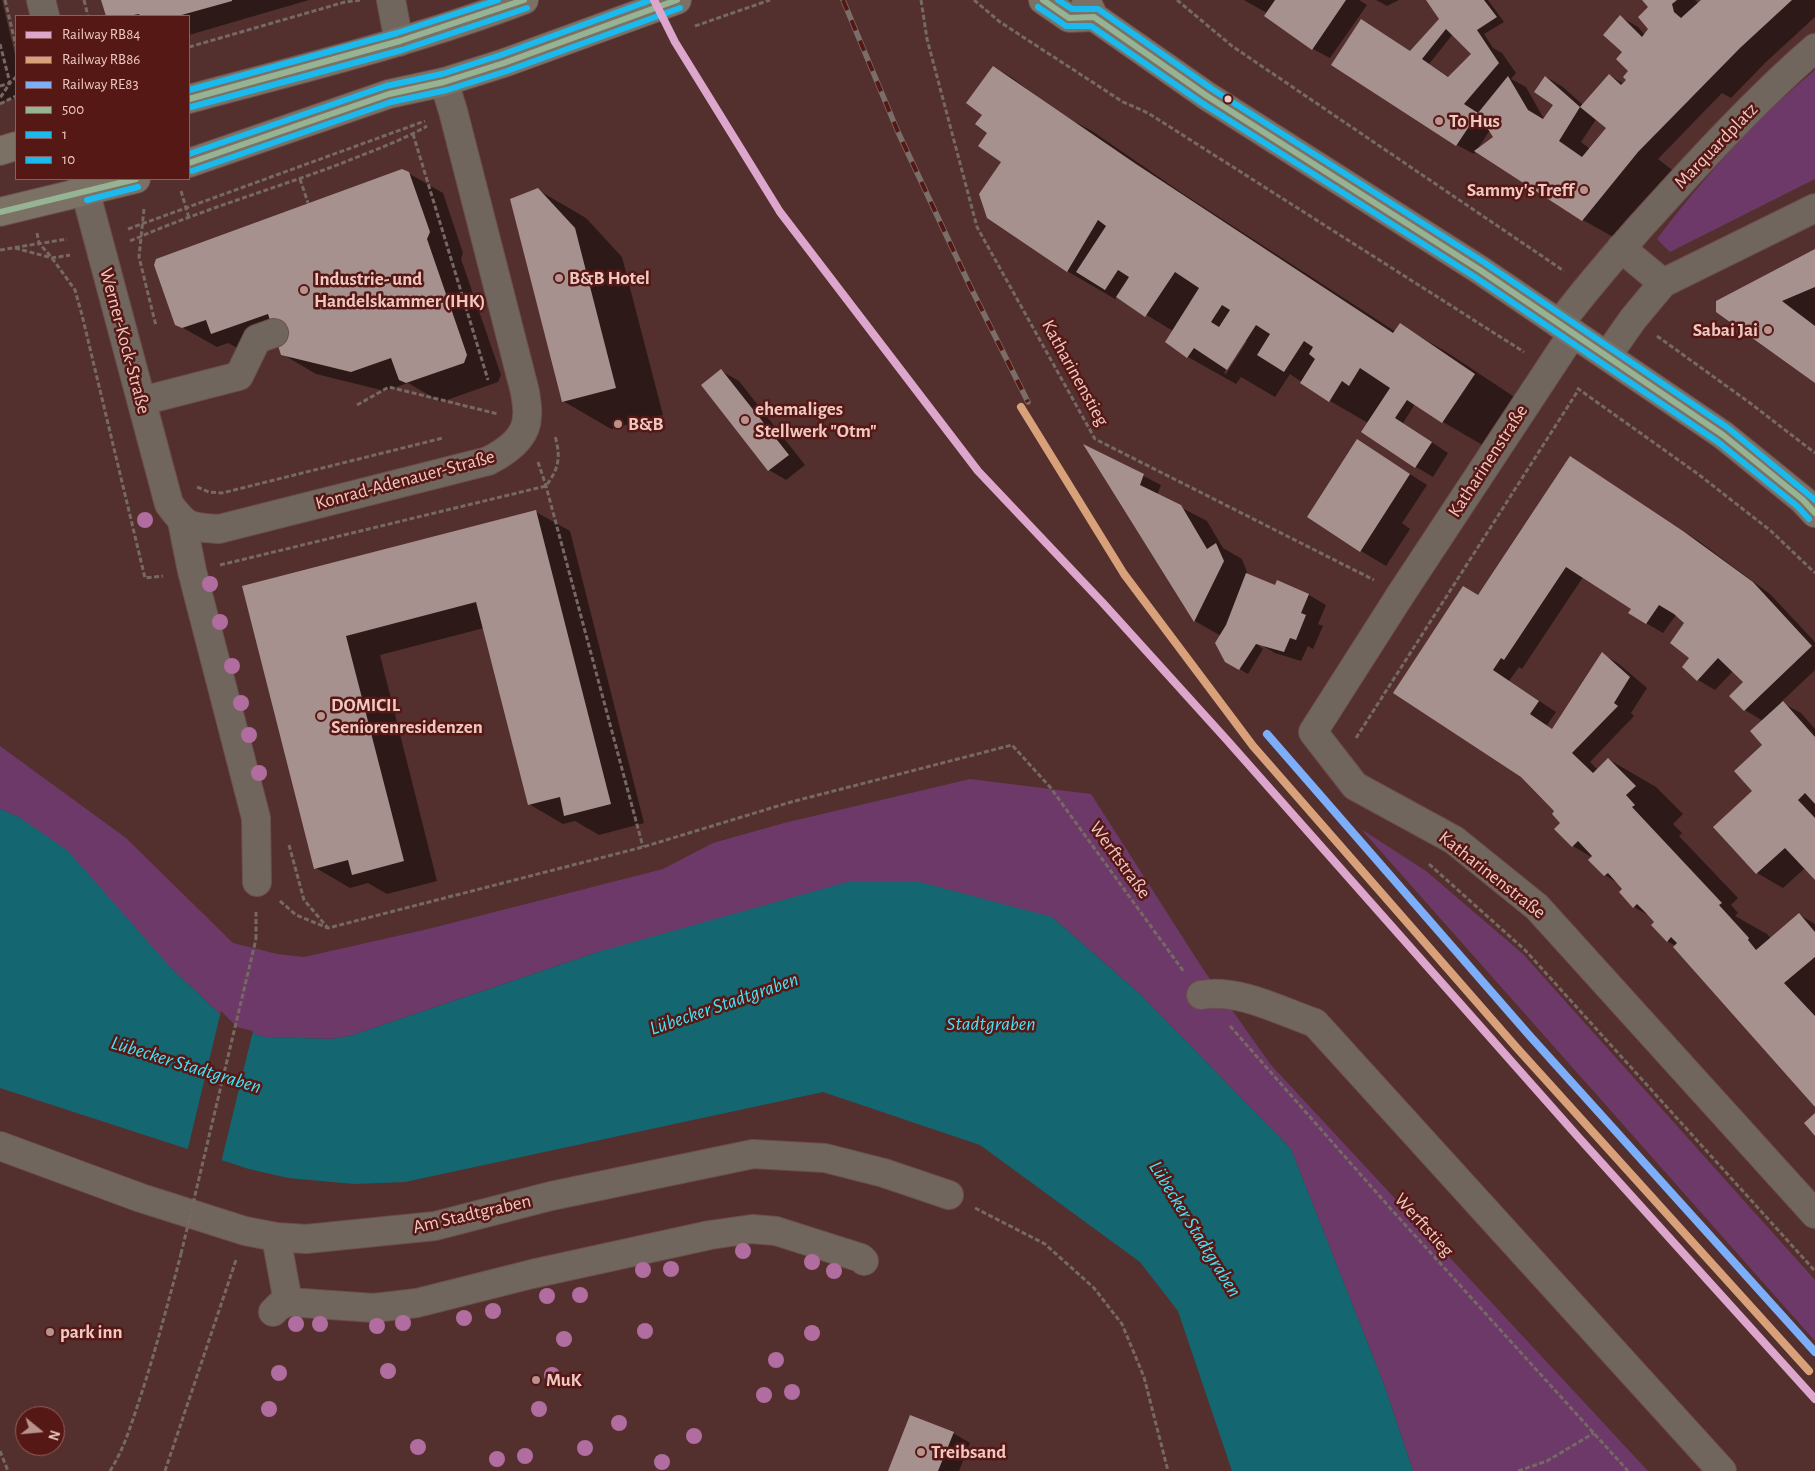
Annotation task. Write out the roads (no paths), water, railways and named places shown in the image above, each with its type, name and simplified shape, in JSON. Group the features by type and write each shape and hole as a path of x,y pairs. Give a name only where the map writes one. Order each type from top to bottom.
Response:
{"main road":[{"path":"190,99 399,42 479,17 524,0"},
{"path":"190,173 389,94 444,82 504,63 677,0"},
{"path":"1043,0 1069,18 1090,8 1207,96 1480,270 1723,435 1803,500 1815,513"},
{"path":"0,150 15,146"},
{"path":"0,212 84,185 127,180"}],"street":[{"path":"40,0 45,15"},
{"path":"391,0 399,42"},
{"name":"Marquardplatz","path":"1566,328 1587,287 1621,248 1721,137 1815,48"},
{"name":"Konrad-Adenauer-Straße","path":"175,512 196,527 219,529 488,461 503,454 516,442 527,421 525,392 453,110 444,82"},
{"name":"Werner-Kock-Straße","path":"84,185 142,401 192,571 256,818 257,882"},
{"path":"1607,356 1633,319 1663,283 1815,208"},
{"path":"1621,248 1663,283"},
{"name":"Katharinenstraße","path":"1566,328 1548,368 1313,732 1355,786 1454,840 1537,907 1815,1214"},
{"path":"142,401 239,376 257,339 274,333"},
{"path":"1201,995 1213,992 1235,994 1315,1023 1722,1471"},
{"name":"Am Stadtgraben","path":"0,1146 141,1198 245,1231 306,1240 435,1226 551,1196 753,1154 825,1158 884,1173 949,1195"},
{"path":"276,1237 281,1307 374,1308 416,1303 532,1274 710,1235 752,1229 763,1229 792,1236 861,1258 864,1261"}],"water":[{"name":"Stadtgraben","path":"0,809 19,817 68,851 171,968 236,1029 265,1037 331,1039 350,1036 598,952 851,881 916,881 1052,917 1140,994 1291,1149 1385,1387 1413,1471 1232,1471 1178,1311 1140,1262 980,1145 823,1092 405,1182 354,1184 288,1178 249,1169 0,1088"}],"railway":[{"path":"843,0 898,132 970,286 1028,402"}],"rail line":[{"name":"RB84","path":"654,0 675,42 780,212 978,471 1102,602 1226,739 1580,1139 1815,1399"},
{"name":"RB86","path":"1021,407 1124,574 1253,746 1516,1047 1809,1371"},
{"name":"RE83","path":"1267,734 1529,1035 1815,1352"}],"place":[{"name":"To Hus","path":"1439,121"},
{"name":"Sammy's Treff","path":"1584,190"},
{"name":"B&B Hotel","path":"559,278"},
{"name":"Industrie- und Handelskammer (IHK)","path":"304,290"},
{"name":"Sabai Jai","path":"1768,330"},
{"name":"ehemaliges Stellwerk \"Otm\"","path":"745,420"},
{"name":"B&B","path":"618,424"},
{"name":"DOMICIL Seniorenresidenzen","path":"321,716"},
{"name":"park inn","path":"50,1332"},
{"name":"MuK","path":"536,1380"},
{"name":"Treibsand","path":"921,1452"}],"water label":[{"name":"Lübecker Stadtgraben","path":"724,1004"},
{"name":"Lübecker Stadtgraben","path":"186,1065"},
{"name":"Lübecker Stadtgraben","path":"1195,1229"}]}
